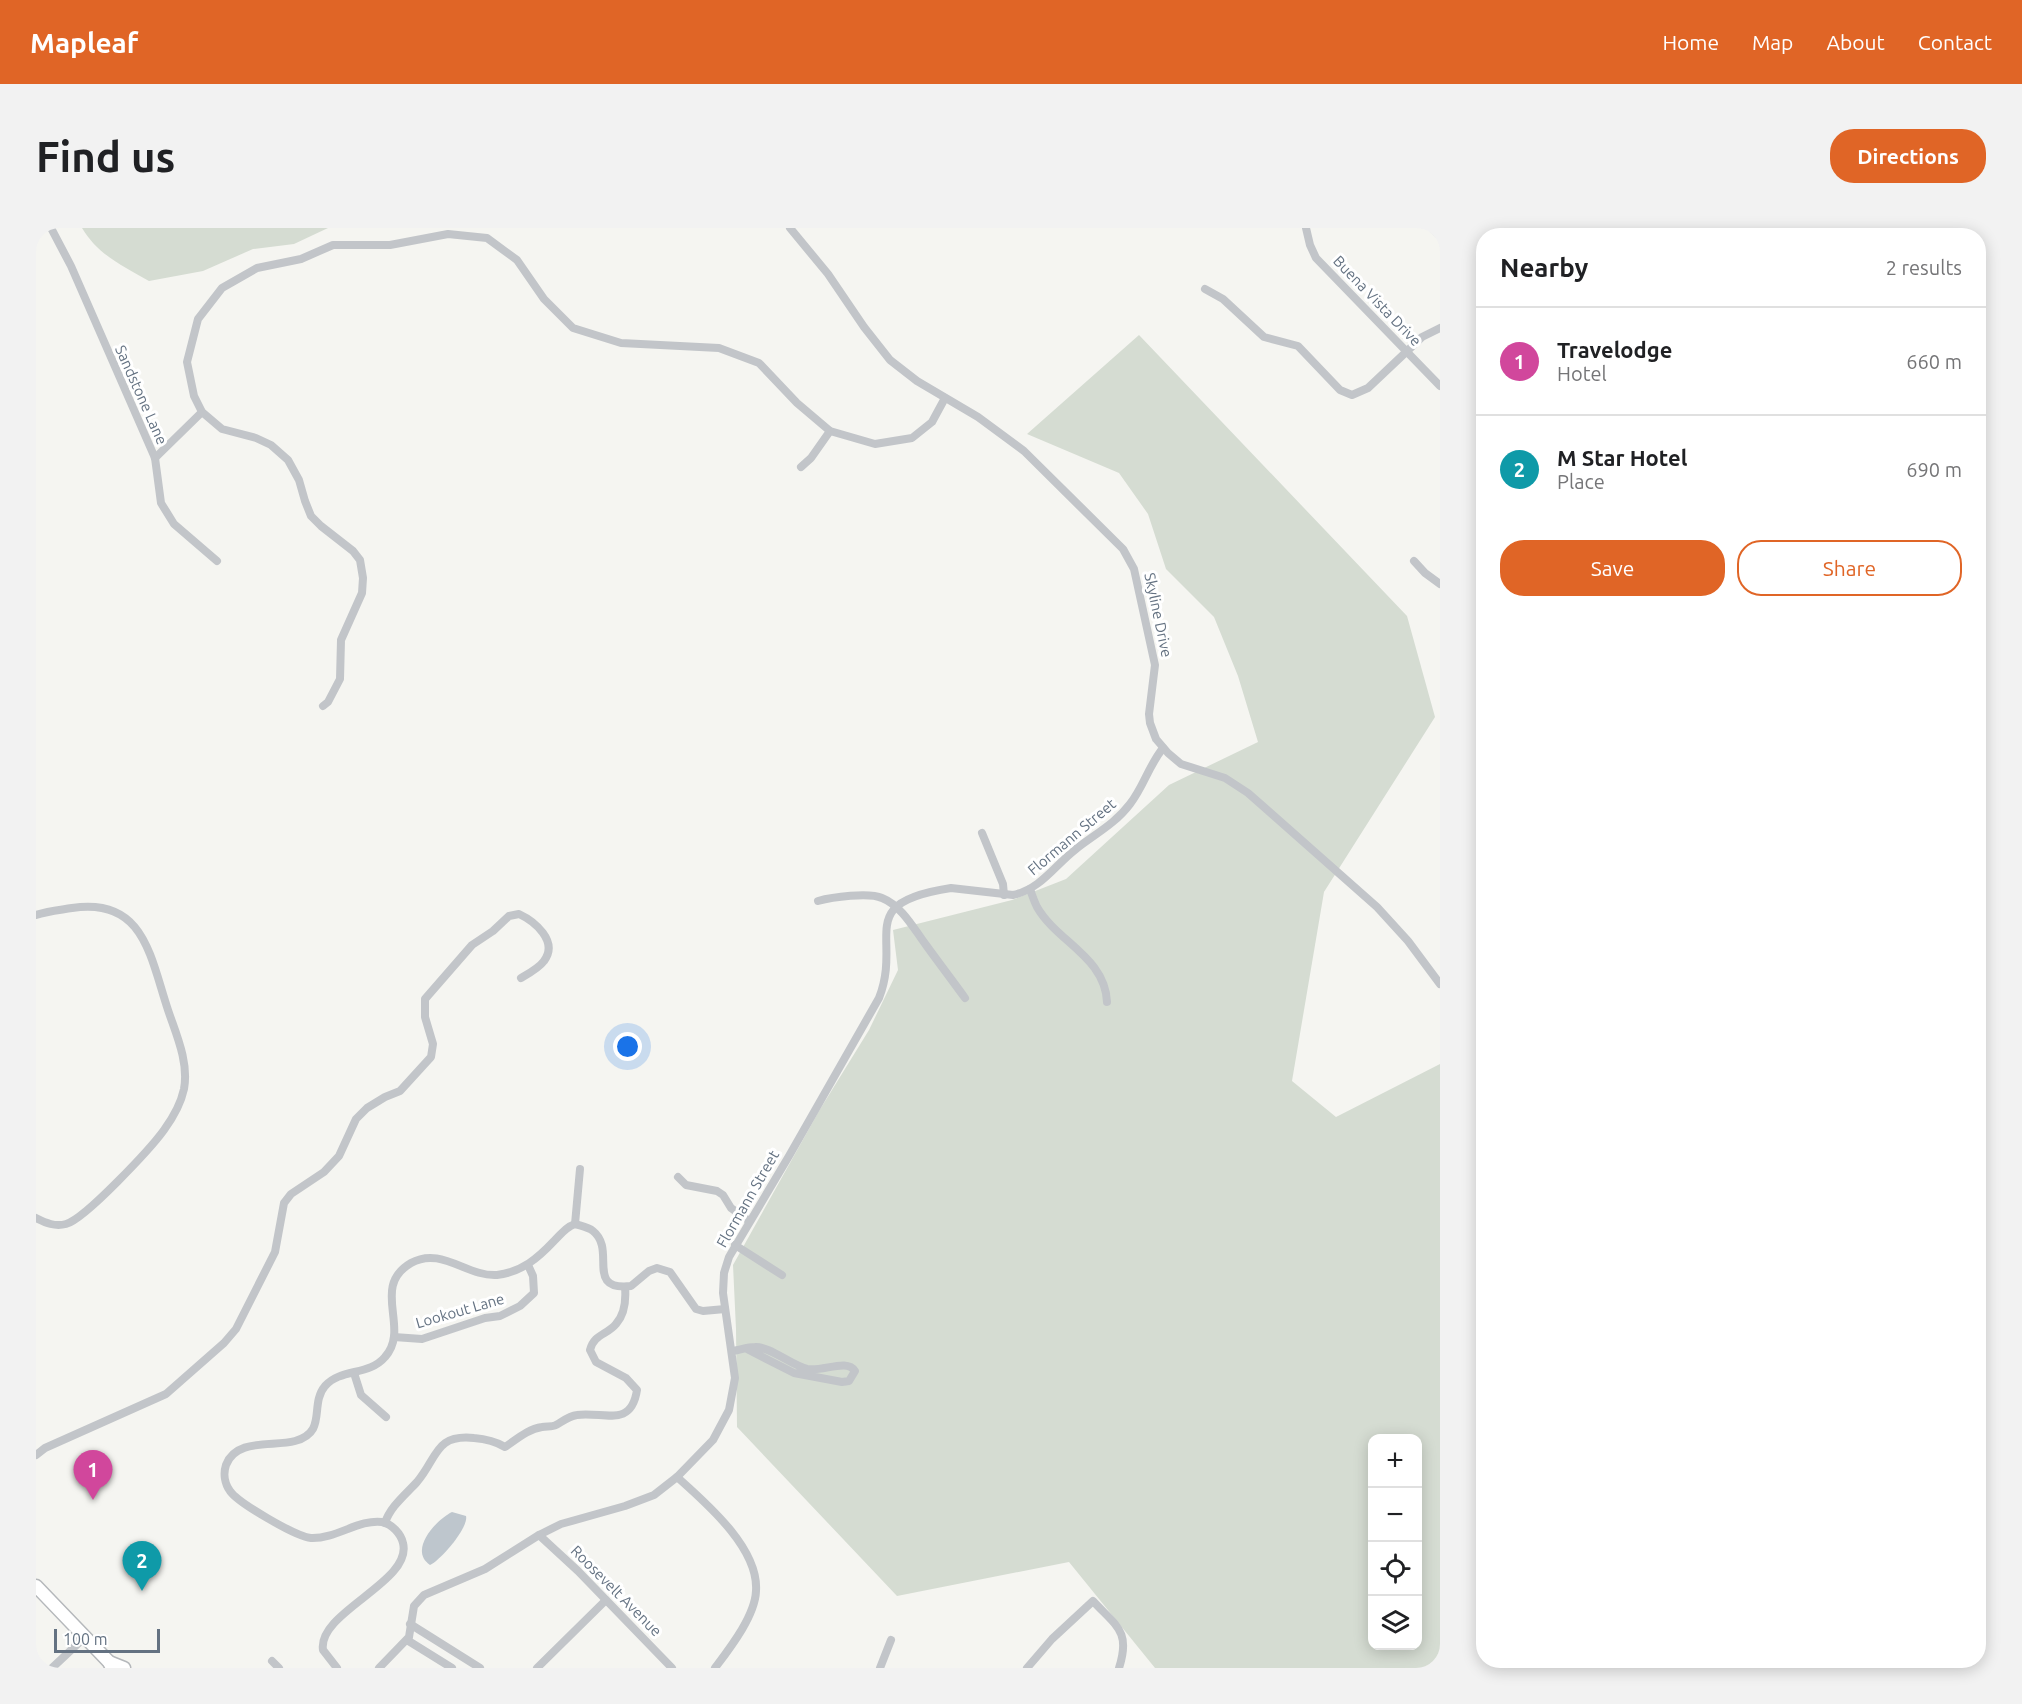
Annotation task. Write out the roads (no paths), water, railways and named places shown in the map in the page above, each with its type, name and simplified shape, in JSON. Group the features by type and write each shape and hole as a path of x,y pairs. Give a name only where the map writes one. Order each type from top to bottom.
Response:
{"highway":[{"path":"36,1586 110,1665 124,1668"}],"street":[{"name":"Sandstone Lane","path":"51,228 71,266 155,458 161,503 174,524 216,561"},
{"name":"Skyline Drive","path":"790,228 828,274 890,360 902,371 945,398 960,404 1024,451 1123,549 1134,570 1155,665 1149,714 1152,730 1163,748 1182,764 1225,778 1248,793 1377,907 1408,941 1440,984"},
{"name":"Buena Vista Drive","path":"1306,228 1316,258 1440,386"},
{"path":"1432,228 1440,236"},
{"path":"323,706 328,702 340,679 341,640 362,593 363,578 360,560 353,551 311,516 299,480 288,460 271,445 256,438 222,429 202,412 194,396 188,362 198,319 222,288 257,268 301,259 333,245 390,245 448,234 487,238 517,260 543,299 573,328 621,343 719,348 759,363 797,403 830,431 875,444 912,438 932,422 945,398"},
{"path":"1205,289 1223,299 1264,337 1298,346 1340,390 1352,395 1368,388 1422,337 1440,328"},
{"path":"155,458 202,412"},
{"path":"801,467 811,458 830,431"},
{"path":"1414,561 1440,584"},
{"name":"Flormann Street","path":"407,1640 414,1606 424,1595 485,1569 539,1534 577,1518 654,1495 677,1477 713,1440 729,1410 735,1377 725,1309 724,1273 729,1257 879,998 885,975 887,923 896,908 910,898 951,888 1004,895 1030,890 1076,849 1117,819 1131,803 1150,766 1163,748"},
{"path":"982,833 1003,884 1004,895"},
{"path":"1030,890 1037,908 1091,962 1104,981 1107,1002"},
{"path":"818,901 827,898 882,897 911,922 965,998"},
{"path":"36,915 81,906 103,907 130,919 146,944 185,1067 184,1089 177,1108 165,1129 89,1209 69,1224 58,1225 36,1218"},
{"path":"36,1455 45,1448 166,1394 224,1343 236,1329 275,1252 284,1203 291,1194 324,1172 339,1156 356,1119 367,1108 400,1091 426,1065 431,1057 433,1044 425,1017 425,999 472,945 493,931 509,916 519,914 536,924 544,934 548,946 544,962 521,978"},
{"path":"575,1224 580,1169"},
{"path":"678,1177 686,1185 717,1191 723,1195 731,1208 749,1221"},
{"path":"338,1668 323,1650 327,1632 396,1570 404,1555 401,1537 386,1523 368,1523 323,1538 302,1537 235,1497 229,1490 224,1475 229,1460 241,1450 257,1445 294,1442 309,1433 315,1427 318,1419 318,1403 324,1388 339,1376 370,1368 385,1358 394,1336 391,1294 393,1283 399,1273 412,1262 433,1257 488,1275 508,1273 528,1264 565,1229 575,1224 591,1229 600,1239 603,1246 602,1269 607,1281 614,1285 631,1286 649,1271 657,1268 670,1272 696,1309 703,1311 725,1309"},
{"path":"735,1245 782,1275"},
{"name":"Lookout Lane","path":"394,1336 422,1339 512,1311 534,1293 533,1276 528,1264"},
{"path":"386,1523 389,1512 418,1480 443,1443 451,1439 460,1437 495,1441 506,1448 522,1435 541,1427 554,1426 578,1414 612,1417 622,1415 631,1407 636,1400 637,1390 626,1378 596,1362 590,1350 595,1338 615,1325 621,1317 626,1300 625,1287"},
{"path":"732,1351 756,1347 763,1348 806,1368 819,1370 843,1364 849,1365 855,1371 849,1381 842,1382 794,1373 747,1349"},
{"path":"354,1373 361,1395 386,1417"},
{"path":"677,1477 737,1538 754,1569 756,1592 750,1610 741,1631 716,1668"},
{"name":"Roosevelt Avenue","path":"539,1534 672,1668"},
{"path":"537,1668 606,1600"},
{"path":"1027,1668 1043,1648 1093,1601 1123,1635 1124,1651 1119,1668"},
{"path":"410,1624 480,1668"},
{"path":"52,1668 85,1637"},
{"path":"379,1668 407,1640 452,1668"},
{"path":"880,1668 891,1640"},
{"path":"272,1661 279,1668"}],"place":[{"name":"Travelodge","path":"93,1500"},
{"name":"M Star Hotel","path":"142,1591"}]}
